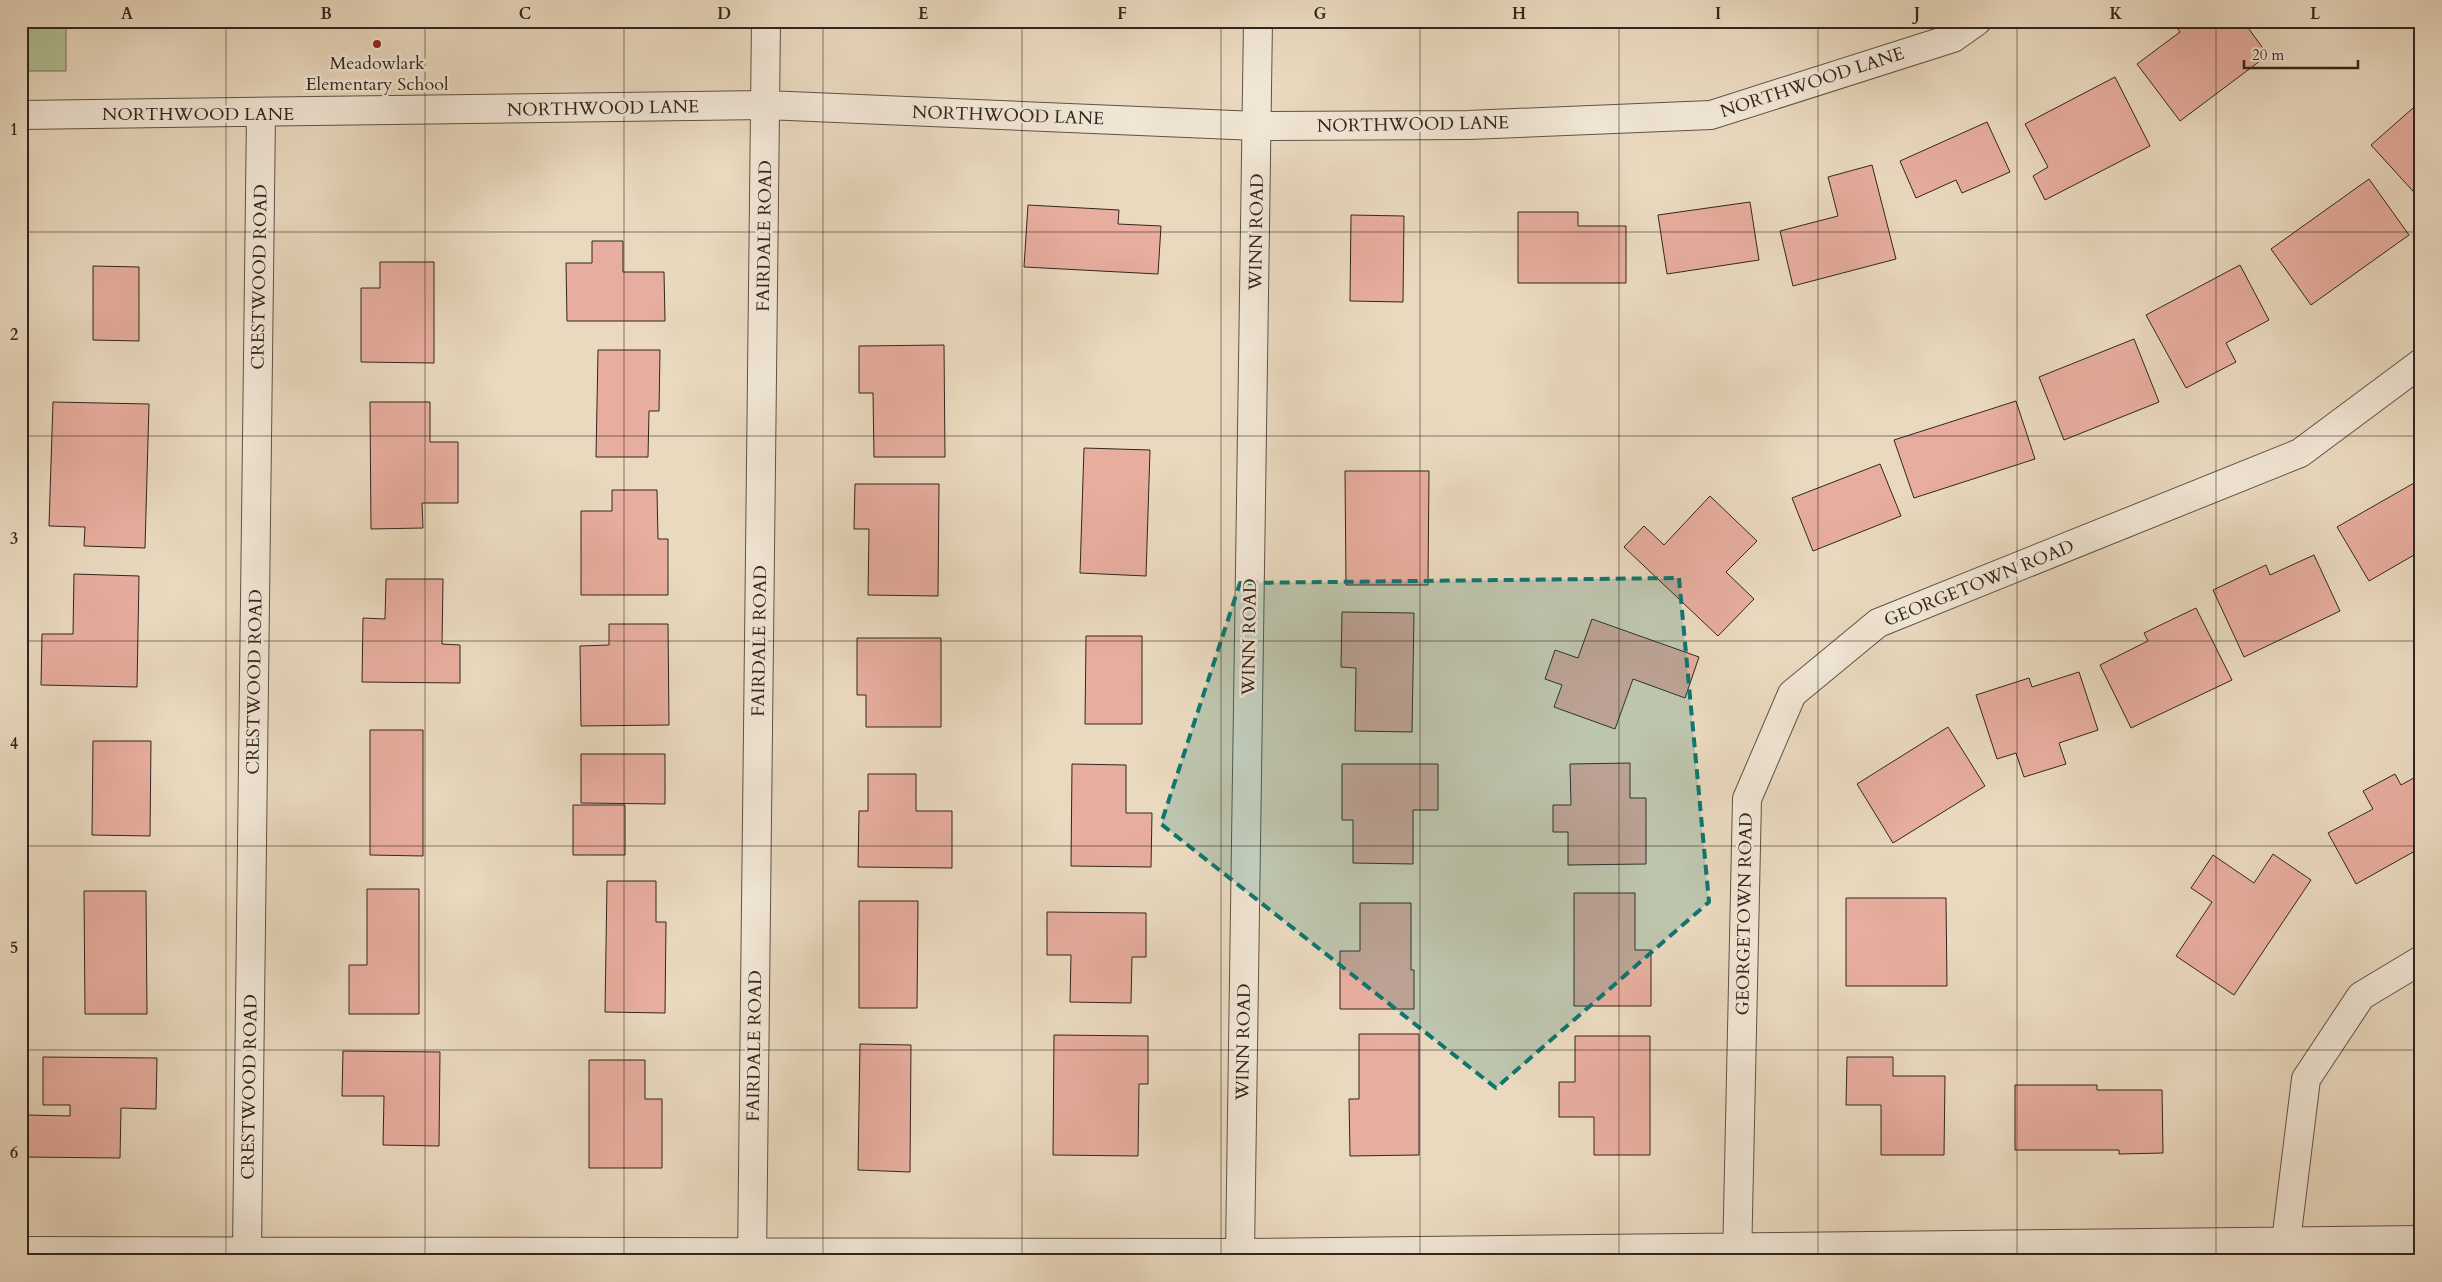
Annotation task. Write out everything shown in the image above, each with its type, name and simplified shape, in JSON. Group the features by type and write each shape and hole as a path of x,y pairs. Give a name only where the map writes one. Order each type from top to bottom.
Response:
{"street":[{"name":"FAIRDALE ROAD","path":"752,1257 766,21"},
{"name":"WINN ROAD","path":"1240,1253 1258,21"},
{"name":"NORTHWOOD LANE","path":"21,115 261,114 766,105 1257,126 1468,125 1711,115 1953,38 1977,21"},
{"name":"CRESTWOOD ROAD","path":"247,1250 261,114"},
{"name":"GEORGETOWN ROAD","path":"1737,1254 1747,799 1792,694 1878,623 2300,453 2421,363"},
{"path":"2286,1241 2306,1079 2361,996 2421,960"},
{"path":"21,1251 247,1250 752,1257 1240,1253 1737,1254 2286,1241 2421,1240"}],"highlighted area":[{"path":"1679,578 1709,902 1496,1088 1161,824 1240,583"}],"green space":[{"path":"21,21 66,21 66,71 21,71"}],"building":[{"path":"1420,21 1473,21 1473,24 1420,24"},
{"path":"1520,21 1581,21 1581,24 1520,26"},
{"path":"2172,21 2243,21 2268,55 2180,121 2137,64 2180,32"},
{"path":"2115,77 2150,146 2045,200 2033,176 2048,167 2025,124"},
{"path":"2421,101 2421,200 2371,145"},
{"path":"1987,122 2010,172 1962,193 1956,180 1916,198 1900,161"},
{"path":"1872,165 1896,259 1793,286 1780,231 1838,216 1828,177"},
{"path":"2369,179 2409,235 2311,305 2271,249"},
{"path":"1750,202 1759,260 1667,274 1658,215"},
{"path":"1028,205 1119,210 1118,224 1161,226 1158,274 1024,267"},
{"path":"1518,212 1578,212 1578,226 1626,226 1626,283 1518,283"},
{"path":"1351,215 1404,216 1403,302 1350,301"},
{"path":"592,241 623,241 623,272 664,272 665,321 567,321 566,263 592,263"},
{"path":"380,262 434,262 434,363 361,362 361,288 380,288"},
{"path":"2240,265 2269,320 2226,343 2236,362 2186,388 2146,315"},
{"path":"93,266 139,267 139,341 93,340"},
{"path":"2134,339 2159,402 2064,440 2039,377"},
{"path":"944,345 945,457 874,457 873,393 859,393 859,346"},
{"path":"598,350 660,350 659,411 649,411 648,457 596,457"},
{"path":"2016,401 2035,459 1914,498 1894,440"},
{"path":"53,402 149,404 145,548 84,546 85,527 49,526"},
{"path":"370,402 430,402 430,442 458,442 458,503 422,503 423,528 371,529"},
{"path":"1084,448 1150,450 1146,576 1080,573"},
{"path":"1880,464 1901,516 1813,551 1792,498"},
{"path":"1345,471 1429,471 1428,585 1346,585"},
{"path":"2421,479 2421,551 2369,581 2337,527"},
{"path":"855,484 939,484 938,596 868,595 869,529 854,529"},
{"path":"612,490 657,490 658,539 668,539 668,595 581,595 581,511 612,511"},
{"path":"1710,496 1757,541 1726,572 1754,599 1718,636 1624,547 1644,526 1664,545"},
{"path":"2314,555 2340,611 2244,657 2213,590 2266,565 2270,575"},
{"path":"74,574 139,576 137,687 41,685 42,634 73,634"},
{"path":"386,579 443,579 442,644 460,645 460,683 362,682 363,618 385,619"},
{"path":"2196,608 2232,680 2131,728 2100,665 2148,641 2144,633"},
{"path":"1342,612 1414,613 1412,732 1355,731 1356,668 1341,667"},
{"path":"1592,619 1699,657 1685,698 1633,679 1615,729 1554,707 1562,685 1545,679 1555,650 1578,658"},
{"path":"609,624 668,624 669,725 581,726 580,646 609,645"},
{"path":"1086,636 1142,636 1142,724 1085,724"},
{"path":"857,638 941,638 941,727 866,727 866,695 857,695"},
{"path":"2079,672 2098,730 2059,743 2066,764 2024,777 2016,753 1997,759 1976,695 2029,678 2032,687"},
{"path":"1948,727 1985,786 1893,843 1857,784"},
{"path":"370,730 423,730 423,856 370,855"},
{"path":"93,741 151,741 150,836 92,835"},
{"path":"581,754 665,754 665,804 581,803"},
{"path":"1630,763 1630,798 1646,798 1646,864 1568,865 1568,832 1553,832 1553,805 1571,805 1570,764"},
{"path":"1072,764 1126,765 1126,813 1152,813 1151,867 1071,866"},
{"path":"1342,764 1438,764 1438,810 1413,810 1413,864 1353,863 1353,820 1342,820"},
{"path":"868,774 916,774 916,811 952,811 952,868 858,867 859,811 868,811"},
{"path":"2395,774 2401,785 2421,774 2421,855 2418,857 2415,851 2356,884 2328,833 2373,809 2363,791"},
{"path":"573,805 625,805 625,855 573,855"},
{"path":"2273,854 2311,880 2234,995 2176,956 2212,902 2191,888 2213,855 2254,883"},
{"path":"607,881 656,881 656,922 666,922 665,1013 605,1012"},
{"path":"367,889 419,889 419,1014 349,1014 349,965 367,965"},
{"path":"84,891 146,891 147,1014 85,1014"},
{"path":"1574,893 1635,893 1635,950 1651,950 1651,1006 1574,1006"},
{"path":"1846,898 1946,898 1947,986 1846,986"},
{"path":"859,901 918,901 917,1008 859,1008"},
{"path":"1360,903 1411,903 1411,970 1414,970 1414,1009 1340,1009 1340,951 1360,951"},
{"path":"1047,912 1146,913 1146,957 1132,957 1131,1003 1070,1002 1071,955 1047,955"},
{"path":"1359,1034 1419,1034 1419,1155 1350,1156 1349,1099 1359,1099"},
{"path":"1054,1035 1148,1036 1148,1084 1139,1084 1138,1156 1053,1155"},
{"path":"1575,1036 1650,1036 1650,1155 1594,1155 1594,1117 1559,1117 1559,1082 1575,1082"},
{"path":"860,1044 911,1045 910,1172 858,1170"},
{"path":"343,1051 440,1052 439,1146 383,1145 384,1096 342,1096"},
{"path":"43,1057 157,1058 156,1109 121,1108 120,1158 26,1157 26,1115 70,1116 70,1105 43,1105"},
{"path":"1847,1057 1893,1057 1893,1076 1945,1076 1944,1155 1881,1155 1881,1105 1846,1105"},
{"path":"589,1060 645,1060 645,1099 662,1099 662,1168 589,1168"},
{"path":"2015,1085 2097,1085 2097,1090 2162,1090 2163,1153 2119,1154 2119,1150 2015,1150"},
{"path":"2414,1086 2421,1086 2421,1149 2414,1149"}],"place":[{"name":"Meadowlark Elementary School","path":"377,44"}]}
